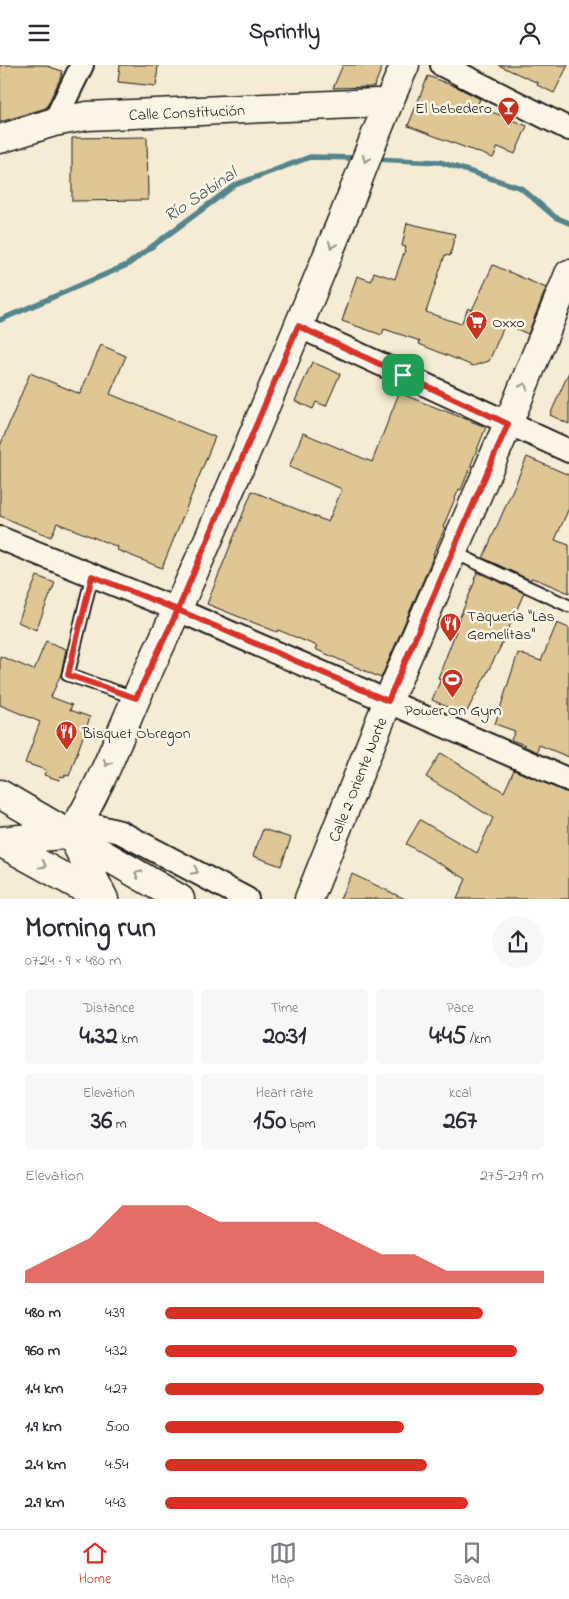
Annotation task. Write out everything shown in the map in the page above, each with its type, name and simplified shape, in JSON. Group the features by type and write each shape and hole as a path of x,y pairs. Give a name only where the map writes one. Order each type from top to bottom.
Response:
{"main road":[{"path":"71,834 87,810 136,698 178,610 350,199 379,111 405,65"},
{"name":"Calle Constitución","path":"0,139 54,122 87,116 379,111"},
{"name":"Calle 2 Oriente Norte","path":"309,899 388,701 508,424 569,274"},
{"path":"0,794 180,899"},
{"path":"0,841 71,834"},
{"path":"71,834 104,899"},
{"path":"0,841 104,899"}],"street":[{"path":"54,122 82,65"},
{"path":"442,65 569,129"},
{"path":"298,326 569,451"},
{"path":"0,538 178,610 569,780"},
{"path":"71,834 92,825 120,832 247,899"}],"lane":[{"path":"453,552 569,606"},
{"path":"92,576 68,675 136,698"}],"building":[{"path":"0,65 44,65 62,71 46,108 0,122"},
{"path":"120,65 158,65 156,86 118,82"},
{"path":"343,65 383,65 374,87 333,88"},
{"path":"498,65 568,65 554,93 537,85 538,83"},
{"path":"428,76 459,88 480,99 477,106 527,126 515,154 498,147 493,158 408,126"},
{"path":"147,137 148,200 72,201 72,138"},
{"path":"407,223 455,234 450,256 445,255 426,312 461,324 468,308 472,310 493,265 546,288 528,334 505,324 489,361 473,366 419,344 420,341 384,329 382,335 342,321 357,276 371,281 374,272 395,279 406,247 402,246"},
{"path":"101,345 126,356 110,394 215,437 162,568 117,550 118,547 57,523 51,537 0,516 0,446 30,373 80,394"},
{"path":"312,362 340,374 326,406 316,402 313,409 295,401"},
{"path":"569,372 569,424 550,415"},
{"path":"399,393 486,427 381,678 315,649 317,646 207,604 252,491 328,522 342,489 289,467 303,433 372,462"},
{"path":"527,457 569,475 569,508 555,540 569,545 569,593 538,580 531,578 530,580 483,558"},
{"path":"477,572 524,593 500,648 465,715 432,700 441,679 438,678 456,631 454,631"},
{"path":"37,576 55,583 36,630 18,622"},
{"path":"557,623 569,628 569,757 539,745 537,752 511,740 515,731 495,724 518,653 541,661"},
{"path":"46,641 66,649 61,674 51,697 72,705 70,710 90,717 69,776 60,776 59,780 44,775 46,770 25,763 40,722 0,705 0,656 34,670"},
{"path":"441,753 504,792 514,770 569,793 569,899 457,899 466,879 406,844 420,820 477,853 493,818 426,777"},
{"path":"263,829 291,838 281,866 253,856"},
{"path":"352,874 405,899 340,899"}],"waterway":[{"name":"Río Sabinal","path":"0,320 127,265 235,185 310,157 358,158"},
{"name":"Río Sabinal","path":"374,159 440,162 521,188 555,217 569,223"}],"place":[{"name":"El bebedero","path":"508,126"},
{"name":"Oxxo","path":"476,340"},
{"name":"Taquería \"Las Gemelitas\"","path":"451,643"},
{"name":"Power On Gym","path":"453,699"},
{"name":"Bisquet Obregon","path":"66,751"}],"route":[{"path":"403,375 298,326 178,610 92,576 68,675 136,698 178,610 388,701 508,424 403,375"}]}
